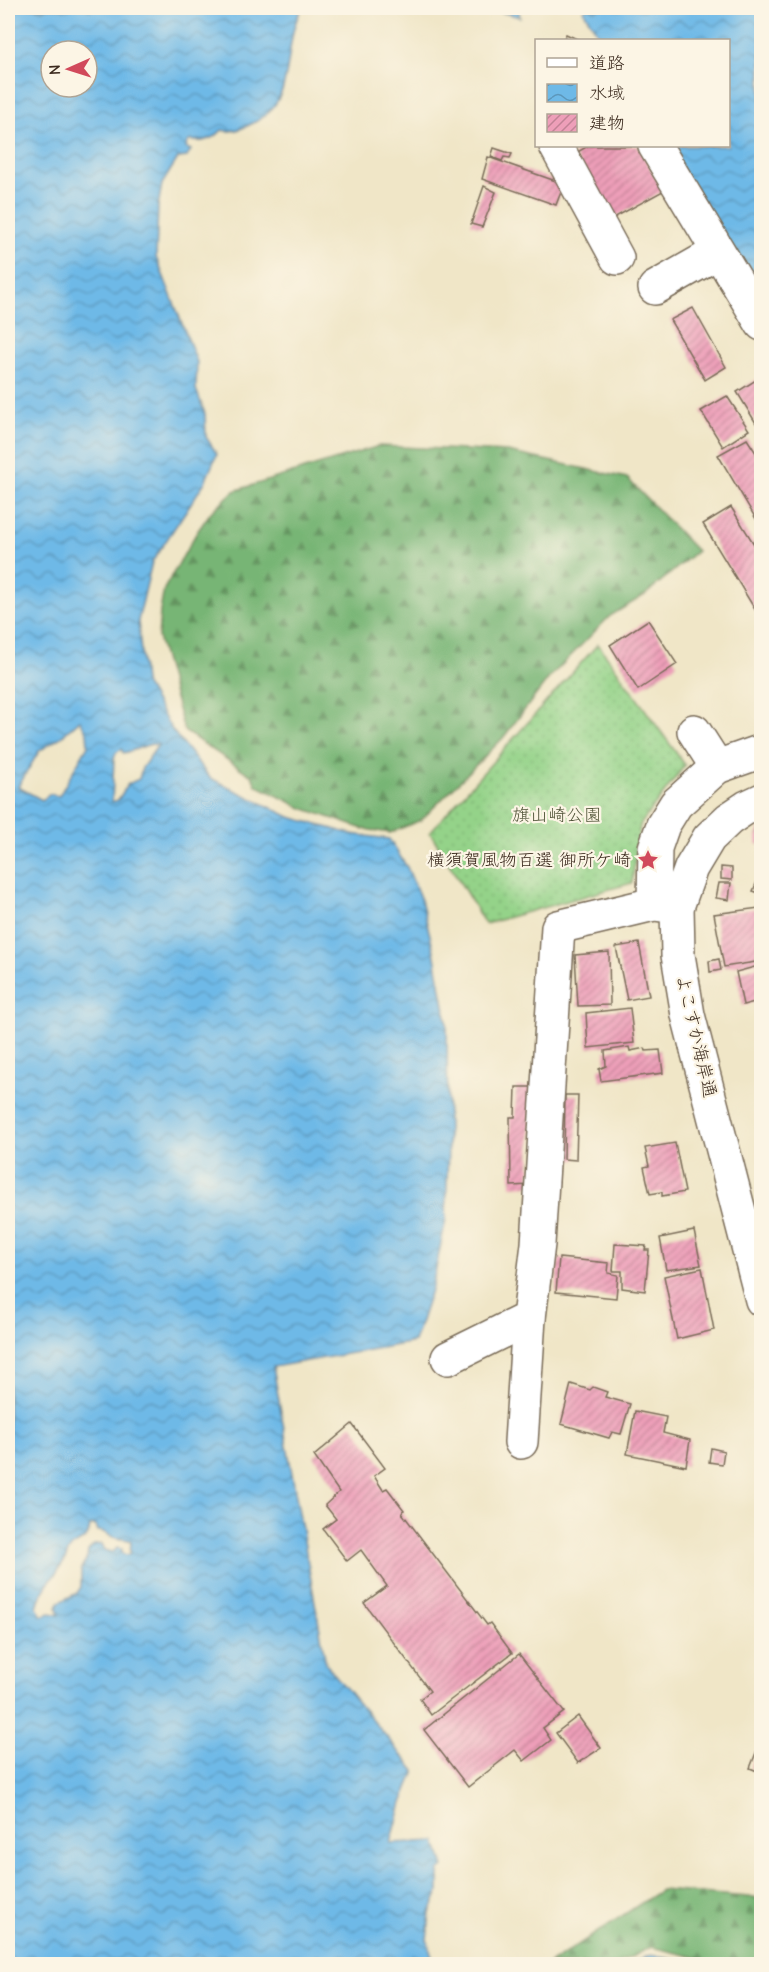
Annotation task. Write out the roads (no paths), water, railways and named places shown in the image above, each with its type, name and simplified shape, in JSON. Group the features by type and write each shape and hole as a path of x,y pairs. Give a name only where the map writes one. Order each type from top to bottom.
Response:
{"main road":[{"path":"557,147 616,258"},
{"path":"656,147 762,324"},
{"path":"655,288 718,252"},
{"path":"694,731 717,767"},
{"path":"521,1442 529,1318 538,1244 558,927 665,906 655,848 663,825 676,804 717,767 762,751"},
{"name":"よこすか海岸通","path":"762,800 729,819 709,838 665,906 678,955 688,1015 762,1300"},
{"path":"448,1358 529,1318"}],"water":[{"path":"8,8 302,8 292,39 283,87 268,113 242,128 222,130 212,138 203,141 191,140 187,143 186,148 191,150 187,157 178,158 162,184 158,206 156,257 197,362 196,389 205,414 206,437 217,454 205,482 152,562 138,621 144,682 172,730 210,778 290,817 351,834 389,839 407,867 421,900 434,951 447,1022 446,1219 432,1287 414,1342 273,1367 326,1664 415,1771 402,1803 391,1843 436,1841 444,1867 439,1871 439,1891 430,1913 427,1940 432,1956 431,1964 8,1964","holes":["80,720 87,733 88,745 59,796 50,794 42,800 18,787 39,751 61,737","151,744 158,745 142,768 139,779 128,784 118,800 112,802 116,753 122,749 123,753","95,1525 97,1531 131,1541 130,1554 122,1553 122,1549 117,1548 113,1552 105,1550 102,1544 94,1545 88,1551 81,1570 81,1587 77,1593 59,1602 57,1608 59,1615 50,1613 42,1616 37,1607 41,1595 69,1550 86,1538 90,1526"]},
{"path":"486,8 518,8 520,17"},
{"path":"587,8 761,8 761,304 666,147 730,147 730,39 601,39 583,10"},
{"path":"650,1955 697,1964 628,1964"}],"place":[{"name":"横須賀風物百選 御所ケ崎","path":"648,860"}],"park label":[{"name":"旗山崎公園","path":"557,815"}]}
